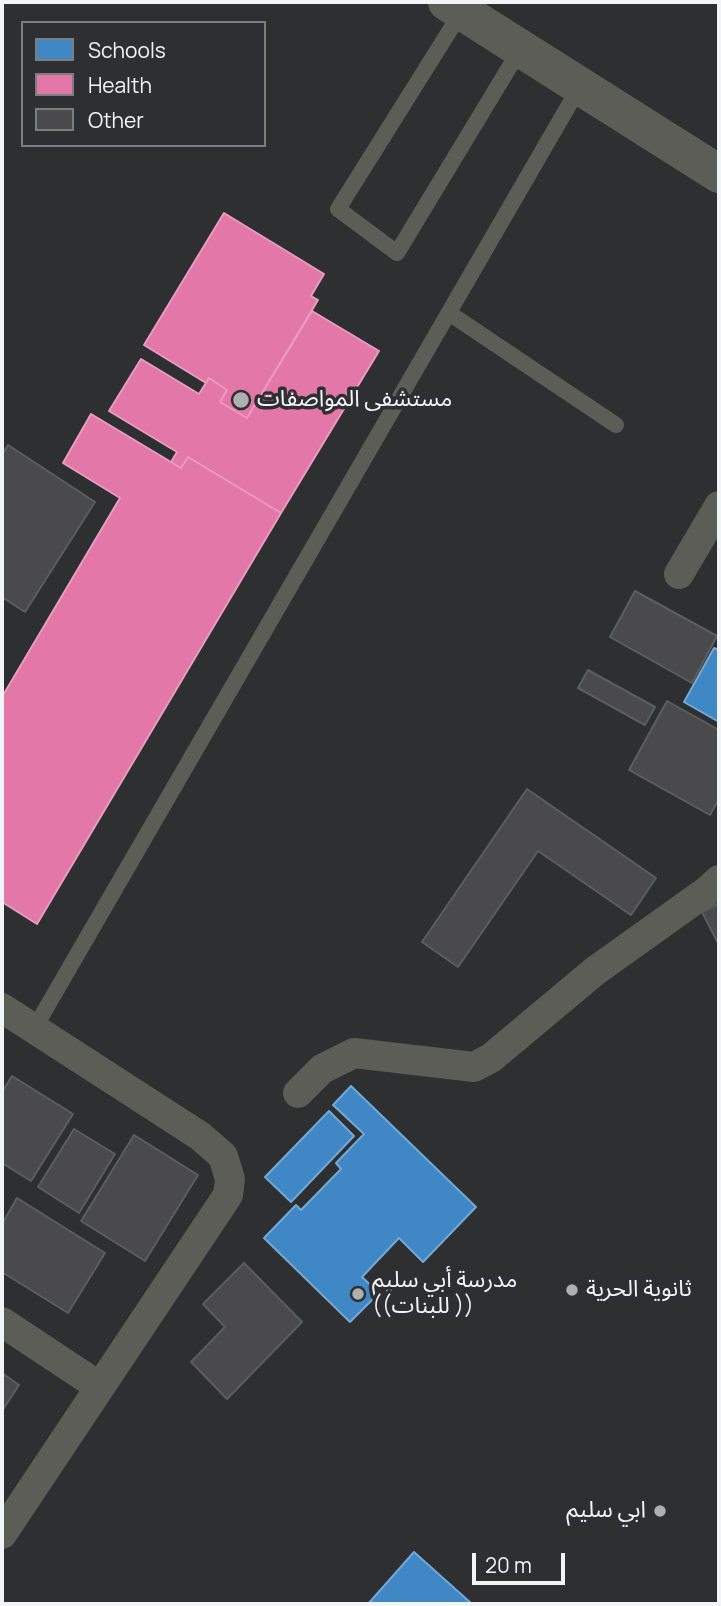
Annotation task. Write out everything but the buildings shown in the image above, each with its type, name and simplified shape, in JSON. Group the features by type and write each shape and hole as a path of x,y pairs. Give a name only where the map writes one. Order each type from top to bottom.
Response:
{"street":[{"path":"455,7 719,174"},
{"path":"680,574 719,506"},
{"path":"298,1093 322,1069 354,1053 474,1067 491,1059 595,971 719,880"},
{"path":"2,1008 200,1136 223,1156 230,1179 228,1195 2,1534"},
{"path":"2,1322 100,1387"}],"lane":[{"path":"455,7 338,209 397,253 521,48"},
{"path":"34,1029 580,86"},
{"path":"449,313 616,425"}],"place":[{"name":"مستشفى المواصفات","path":"241,400"},
{"name":"ثانوية الحرية","path":"572,1290"},
{"name":"مدرسة أبي سليم ((للبنات ))","path":"358,1294"},
{"name":"ابي سليم","path":"660,1511"}]}
